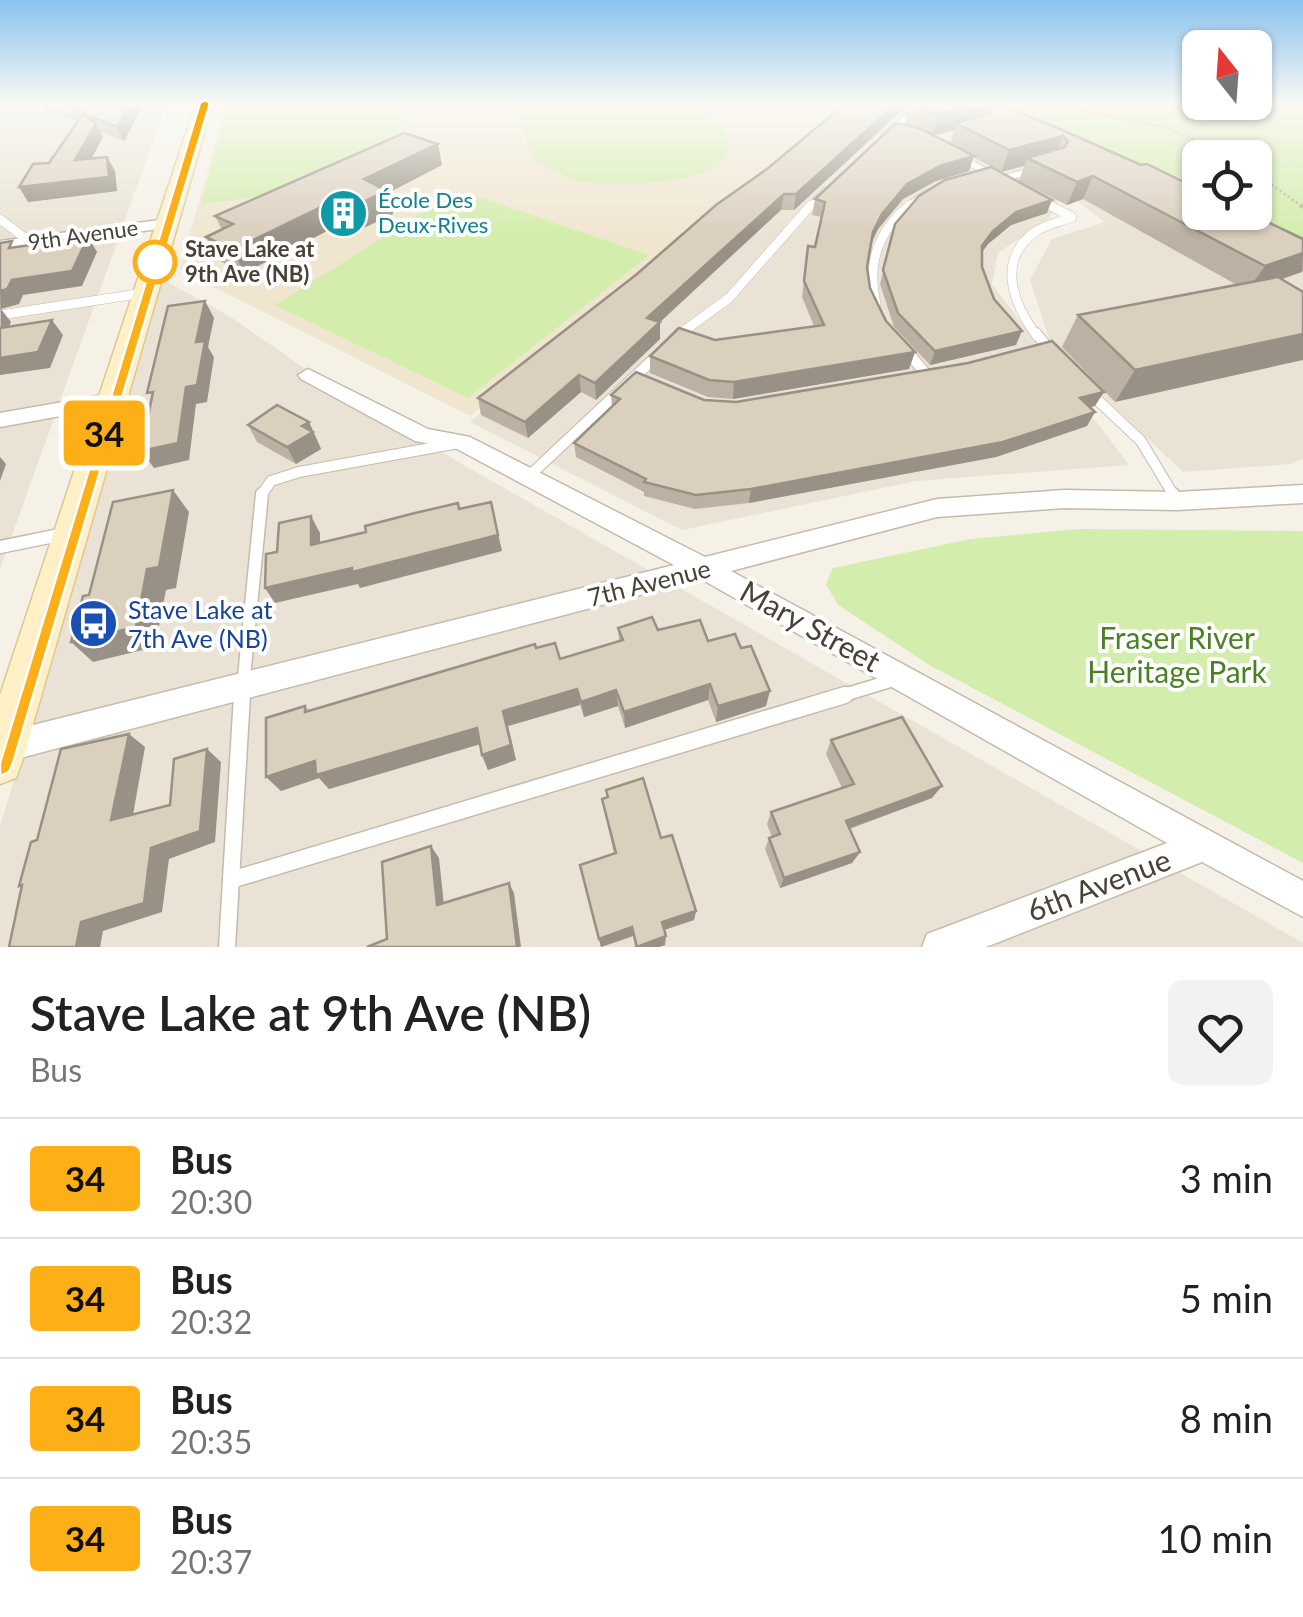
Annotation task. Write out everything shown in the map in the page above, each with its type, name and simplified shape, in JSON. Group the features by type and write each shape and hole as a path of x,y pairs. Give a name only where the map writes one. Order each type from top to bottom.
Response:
{"main road":[{"path":"2,755 191,147"}],"street":[{"name":"9th Avenue","path":"0,246 167,224"},
{"name":"Mary Street","path":"308,375 423,436 462,442 705,569 1303,900"},
{"path":"0,420 114,400"},
{"name":"7th Avenue","path":"2,755 243,686 937,508 1064,498 1178,502 1303,494"},
{"name":"6th Avenue","path":"940,947 1202,846"}],"lane":[{"path":"946,150 1020,189"},
{"path":"1002,180 1052,164"},
{"path":"973,177 989,172"},
{"path":"528,477 682,330 713,312 774,250 790,224 833,184"},
{"path":"878,308 868,278 877,242 898,213 925,192 941,188"},
{"path":"1037,198 1072,217 1036,231 1014,253 1010,280 1019,311 1057,359"},
{"path":"0,218 30,242"},
{"path":"0,315 146,293"},
{"path":"893,337 927,375"},
{"path":"1028,351 1045,346"},
{"path":"908,378 944,372"},
{"path":"637,376 654,384"},
{"path":"1082,385 1141,441 1178,502"},
{"path":"227,947 243,686 261,496 272,481 299,472 462,442"},
{"path":"0,547 73,532"},
{"path":"231,880 901,678"}],"path":[{"path":"1272,184 1303,207"}],"shaded area":[{"path":"0,147 151,147 0,569"},
{"path":"214,147 793,147 470,416 180,270"},
{"path":"797,147 1039,147 1114,179 1059,201 1049,218 998,253 992,284 1129,465 916,481 682,530 470,422"},
{"path":"1128,182 1182,209 1182,230 1223,230 1303,270 1303,459 1292,464 1183,472 1052,348 1030,280 1052,239 1105,222 1075,200"},
{"path":"162,279 229,316 332,387 469,468 1303,943 1303,947 0,947 0,827"}],"green space":[{"path":"216,147 395,147 296,192 201,204"},
{"path":"529,147 727,147 727,155 715,167 695,175 644,183 577,181 533,159"},
{"path":"1057,147 1182,147 1182,204 1126,178"},
{"path":"1272,147 1303,147 1303,264 1235,230 1272,230"},
{"path":"475,196 649,255 468,398 275,305 443,200"},
{"name":"Fraser River Heritage Park","path":"1080,529 1303,531 1303,863 931,666 838,605 826,584 833,568 971,539"}],"building":[{"path":"60,147 82,147 75,160 107,157 109,177 19,187 33,164 49,163"},
{"path":"372,147 431,147 364,179 387,191 345,210 325,205 233,250 206,237 233,224 215,216"},
{"path":"793,147 848,147 796,194 784,194 647,318 660,322 595,383 579,375 525,422 478,398 637,274 716,205"},
{"path":"870,147 957,147 974,156 940,166 907,184 882,214 873,232 867,267 870,288 886,321 915,352 734,382 709,380 650,356 679,328 715,340 824,325 804,281 808,246 815,247 825,202 815,199"},
{"path":"1064,147 1101,147 1147,164 1182,181 1182,223 1093,176 1077,182 1027,158"},
{"path":"991,167 1052,200 1016,212 982,246 982,267 994,299 1022,331 935,351 898,313 883,270 895,224 919,196 945,180"},
{"path":"1272,224 1303,239 1303,253 1265,266 1196,230 1272,230"},
{"path":"88,237 72,271 12,280 7,289 0,291 0,243 12,241 9,248"},
{"path":"1278,277 1303,292 1303,334 1135,370 1078,315"},
{"path":"205,301 196,342 205,341 197,385 186,387 178,443 141,451 153,392 147,393 168,306"},
{"path":"52,320 38,352 0,358 0,328"},
{"path":"1052,341 1104,392 1080,398 1095,412 1003,442 751,489 696,495 644,482 646,479 574,443 620,399 611,395 636,372 704,400 736,402 968,363"},
{"path":"277,405 309,422 302,426 313,432 287,447 248,425"},
{"path":"173,490 159,567 147,569 136,627 71,642 83,596 89,595 113,502"},
{"path":"491,502 498,535 352,572 352,568 265,588 266,554 277,552 279,523 311,516 311,545 366,532 365,526 415,513 458,503 459,509"},
{"path":"652,617 658,630 700,620 708,641 735,634 741,648 751,646 770,691 718,706 710,684 624,712 616,690 581,702 577,689 503,711 511,745 482,755 477,728 316,775 315,761 266,777 266,718 305,706 305,712 535,644 536,648 555,643 560,659 623,640 618,628"},
{"path":"902,717 942,786 846,821 860,852 784,878 769,838 780,834 771,812 854,784 831,740"},
{"path":"129,734 111,820 170,805 174,759 207,749 200,831 151,848 144,903 81,922 76,947 9,947 22,885 19,886 31,842 37,840 61,749"},
{"path":"643,778 661,838 672,835 696,911 662,922 666,936 637,947 632,927 599,939 580,865 616,853 602,799 608,797 606,790"},
{"path":"431,846 437,905 509,883 517,947 367,947 387,939 382,862"}],"bus line":[{"name":"34","path":"0,763 191,147"}],"place":[{"name":"École Des Deux-Rives","path":"343,213"},
{"name":"Stave Lake at 9th Ave (NB)","path":"155,262"},
{"name":"Stave Lake at 7th Ave (NB)","path":"93,624"}]}
